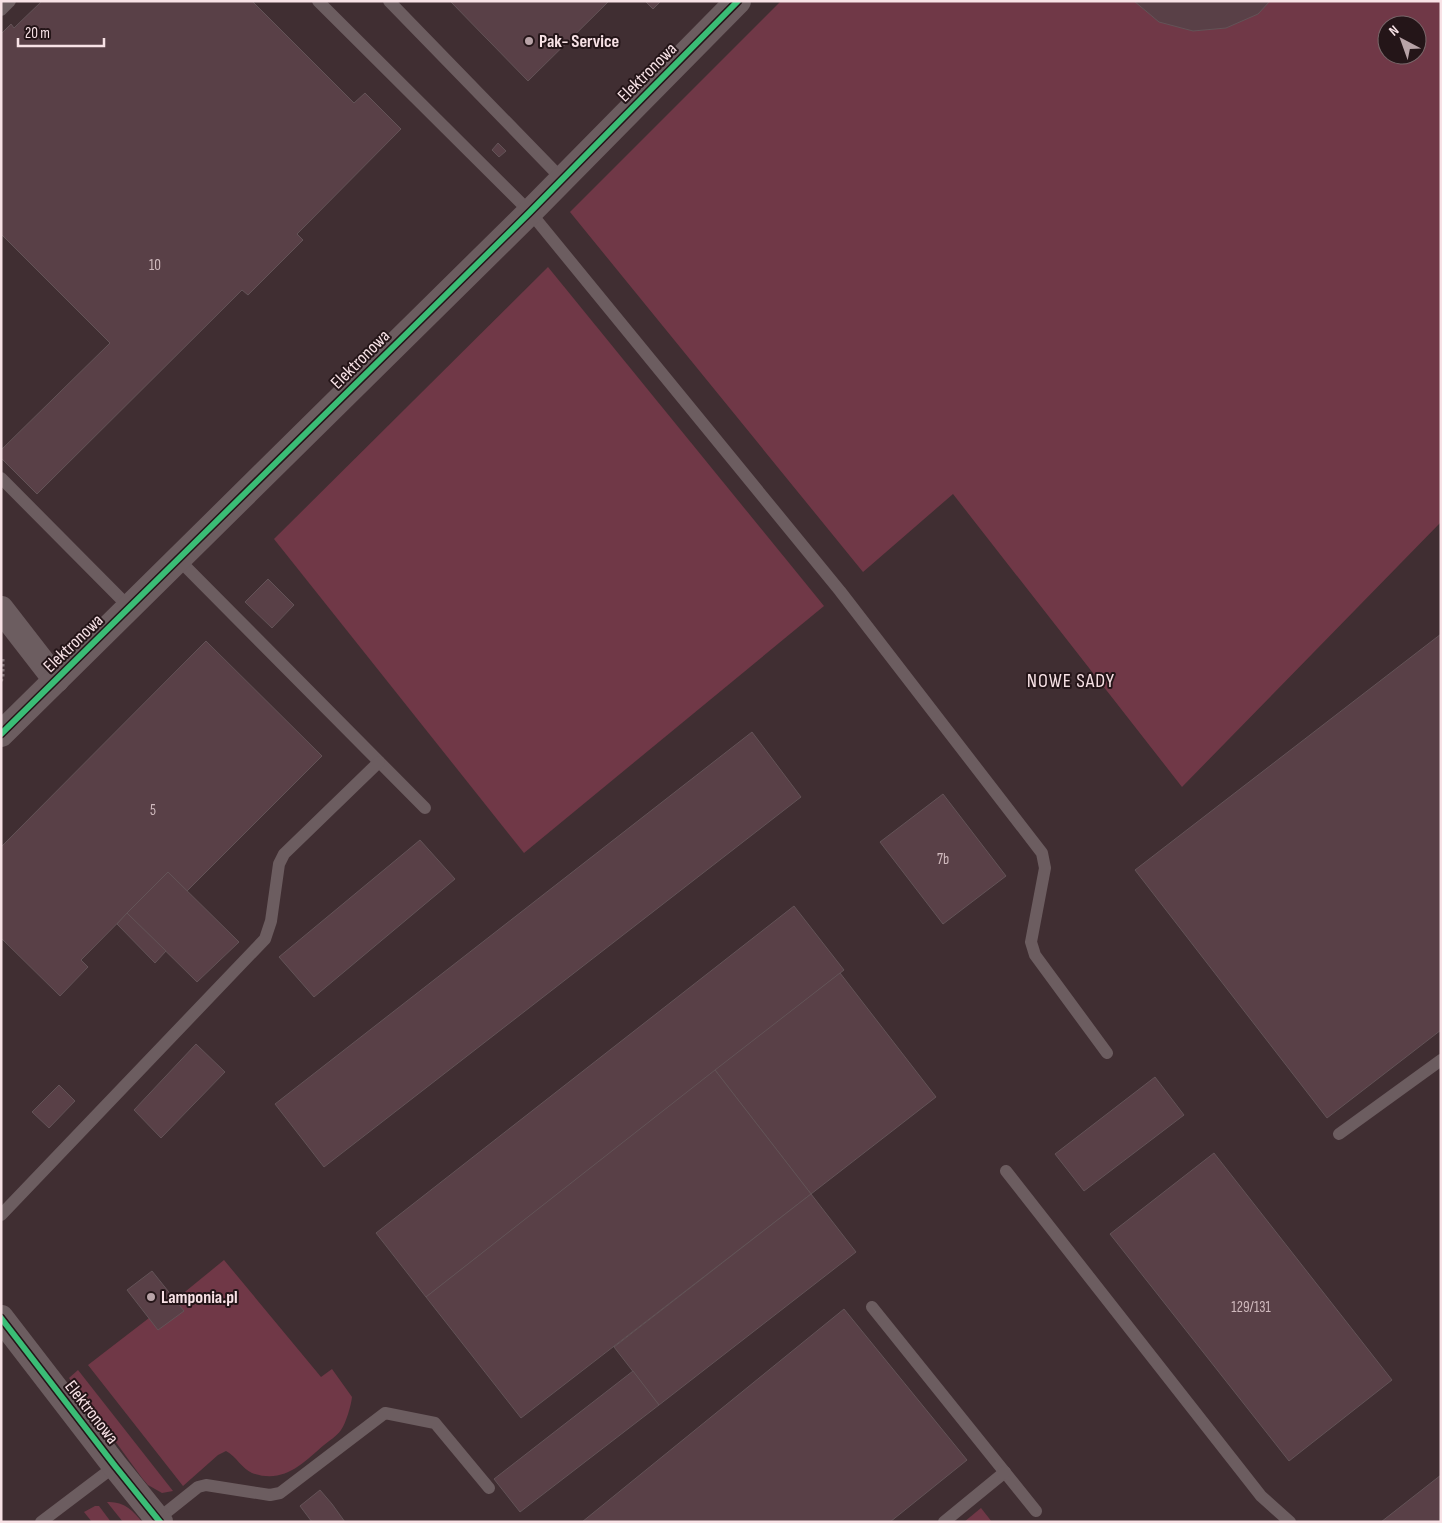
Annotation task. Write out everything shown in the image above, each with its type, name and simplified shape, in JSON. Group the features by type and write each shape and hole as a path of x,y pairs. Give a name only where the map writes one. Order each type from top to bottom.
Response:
{"street":[{"name":"Elektronowa","path":"1,734 530,212 738,1"},
{"name":"Elektronowa","path":"1,609 56,680"},
{"name":"Elektronowa","path":"1,1318 159,1521"}],"lane":[{"path":"1,10 10,1"},
{"path":"318,1 530,212 840,591 1042,853 1045,868 1031,942 1035,955 1107,1053"},
{"path":"389,1 562,179"},
{"path":"1,478 130,608"},
{"path":"179,560 425,808"},
{"path":"1,1215 265,939 271,922 279,864 284,854 379,762"},
{"path":"1339,1134 1441,1060"},
{"path":"1006,1171 1261,1496 1290,1522"},
{"path":"872,1308 1036,1510"},
{"path":"159,1521 198,1487 206,1485 270,1495 280,1493 385,1412 435,1422 488,1488"},
{"path":"41,1522 115,1466"},
{"path":"944,1522 1005,1472"}],"path":[{"path":"1,681 3,678 2,655"}],"shaded area":[{"path":"781,1 1441,1 1441,522 1182,787 953,494 863,572 570,212"},
{"path":"548,267 824,606 524,853 274,539"},
{"path":"224,1260 321,1377 332,1369 352,1397 346,1419 339,1432 308,1459 292,1470 274,1476 252,1473 226,1451 218,1455 183,1486 88,1365 149,1318 184,1311 175,1300"},
{"path":"78,1370 173,1491 162,1493 148,1485 142,1478 69,1378"},
{"path":"107,1502 118,1503 127,1507 142,1522 123,1522"},
{"path":"99,1506 111,1522 92,1522 84,1512"},
{"path":"981,1508 992,1522 964,1522"}],"building":[{"path":"42,1 252,1 354,103 365,93 401,129 297,234 303,240 248,295 242,290 37,494 1,458 1,450 110,343 1,234 1,34 11,24 14,28"},
{"name":"Pak- Service","path":"450,1 609,1 528,81"},
{"path":"645,1 661,1 653,9"},
{"path":"1134,1 1270,1 1258,14 1226,28 1193,31 1159,22"},
{"path":"498,143 506,151 499,157 492,150"},
{"path":"268,579 294,605 272,628 245,602"},
{"path":"1441,634 1441,1030 1327,1118 1135,870"},
{"path":"206,641 322,756 187,891 168,872 81,960 88,967 60,996 1,938 1,847"},
{"path":"752,732 801,797 324,1167 275,1104"},
{"path":"943,794 1006,876 943,924 880,842"},
{"path":"420,840 455,879 314,997 279,957"},
{"path":"168,872 239,942 197,982 127,913"},
{"path":"794,906 844,970 426,1297 376,1233"},
{"path":"127,913 166,951 155,963 117,924"},
{"path":"840,973 936,1097 811,1194 715,1070"},
{"path":"196,1044 225,1072 161,1138 134,1110"},
{"path":"715,1070 811,1194 521,1418 426,1297"},
{"path":"1155,1077 1184,1115 1084,1191 1055,1154"},
{"path":"59,1085 75,1101 49,1128 32,1112"},
{"path":"1214,1153 1392,1380 1289,1461 1110,1234"},
{"path":"811,1194 856,1252 659,1405 614,1347"},
{"path":"152,1271 184,1311 158,1330 127,1290"},
{"path":"844,1309 967,1460 890,1522 582,1522"},
{"path":"633,1371 659,1405 520,1512 494,1479"},
{"path":"1441,1475 1440,1522 1381,1522"},
{"path":"320,1490 345,1522 312,1522 300,1506"}],"cycle path":[{"path":"1,734 530,212 738,1"},
{"path":"1,1318 160,1522"}],"place":[{"name":"Pak- Service","path":"529,41"},
{"name":"Lamponia.pl","path":"151,1297"}],"district":[{"name":"NOWE SADY","path":"1071,680"}]}
